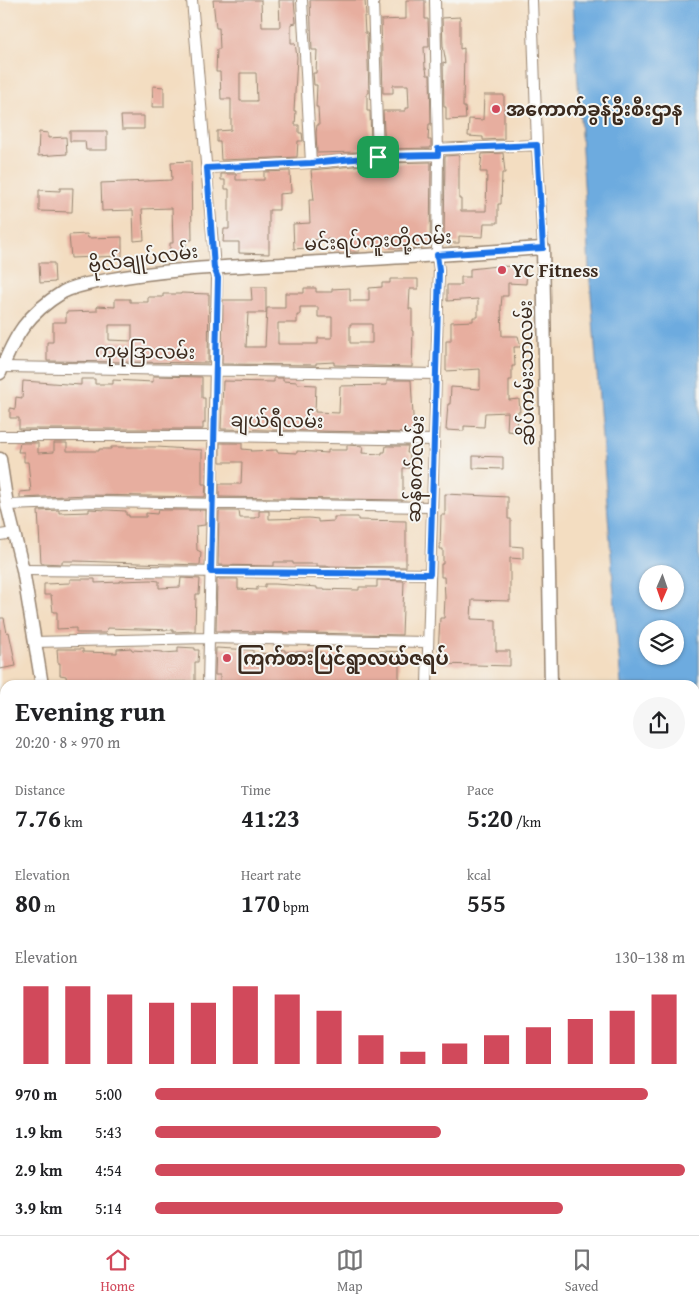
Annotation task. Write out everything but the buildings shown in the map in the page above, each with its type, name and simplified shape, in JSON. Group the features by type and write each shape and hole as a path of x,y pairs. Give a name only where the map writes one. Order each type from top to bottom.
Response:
{"street":[{"path":"192,0 214,268 218,278 208,680"},
{"path":"302,0 311,163"},
{"path":"373,0 378,157"},
{"name":"ဆန်စက်လမ်း","path":"427,680 439,270 437,255 438,152 434,0"},
{"name":"ဆိပ်ကမ်းသာလမ်း","path":"532,0 543,248 551,680"},
{"path":"207,168 311,163 537,145"},
{"name":"မင်းရပ်ကူးတို့လမ်း","path":"214,268 543,248"},
{"name":"ဗိုလ်ချုပ်လမ်း","path":"1,370 16,335 26,322 44,305 64,292 84,284 135,274 214,268"},
{"name":"ကုမုဒြာလမ်း","path":"1,370 216,370 436,374"},
{"name":"ချယ်ရီလမ်း","path":"0,436 214,436 434,440"},
{"path":"0,459 7,505 23,570 41,680"},
{"path":"7,505 96,502 431,507"},
{"path":"0,535 14,533"},
{"path":"23,570 430,574"},
{"path":"34,642 208,638 428,642"}],"water":[{"path":"573,0 699,0 699,680 621,680 589,268"}],"place":[{"name":"အကောက်ခွန်ဦးစီးဌာန","path":"496,109"},
{"name":"YC Fitness","path":"502,270"},
{"name":"ကြက်စားပြင်ရွာလယ်ဇရပ်","path":"227,658"}],"route":[{"path":"537,145 543,248 437,255 439,270 430,574 211,572 218,278 214,268 207,168 311,163 378,157 438,155 438,149 537,145"}]}
